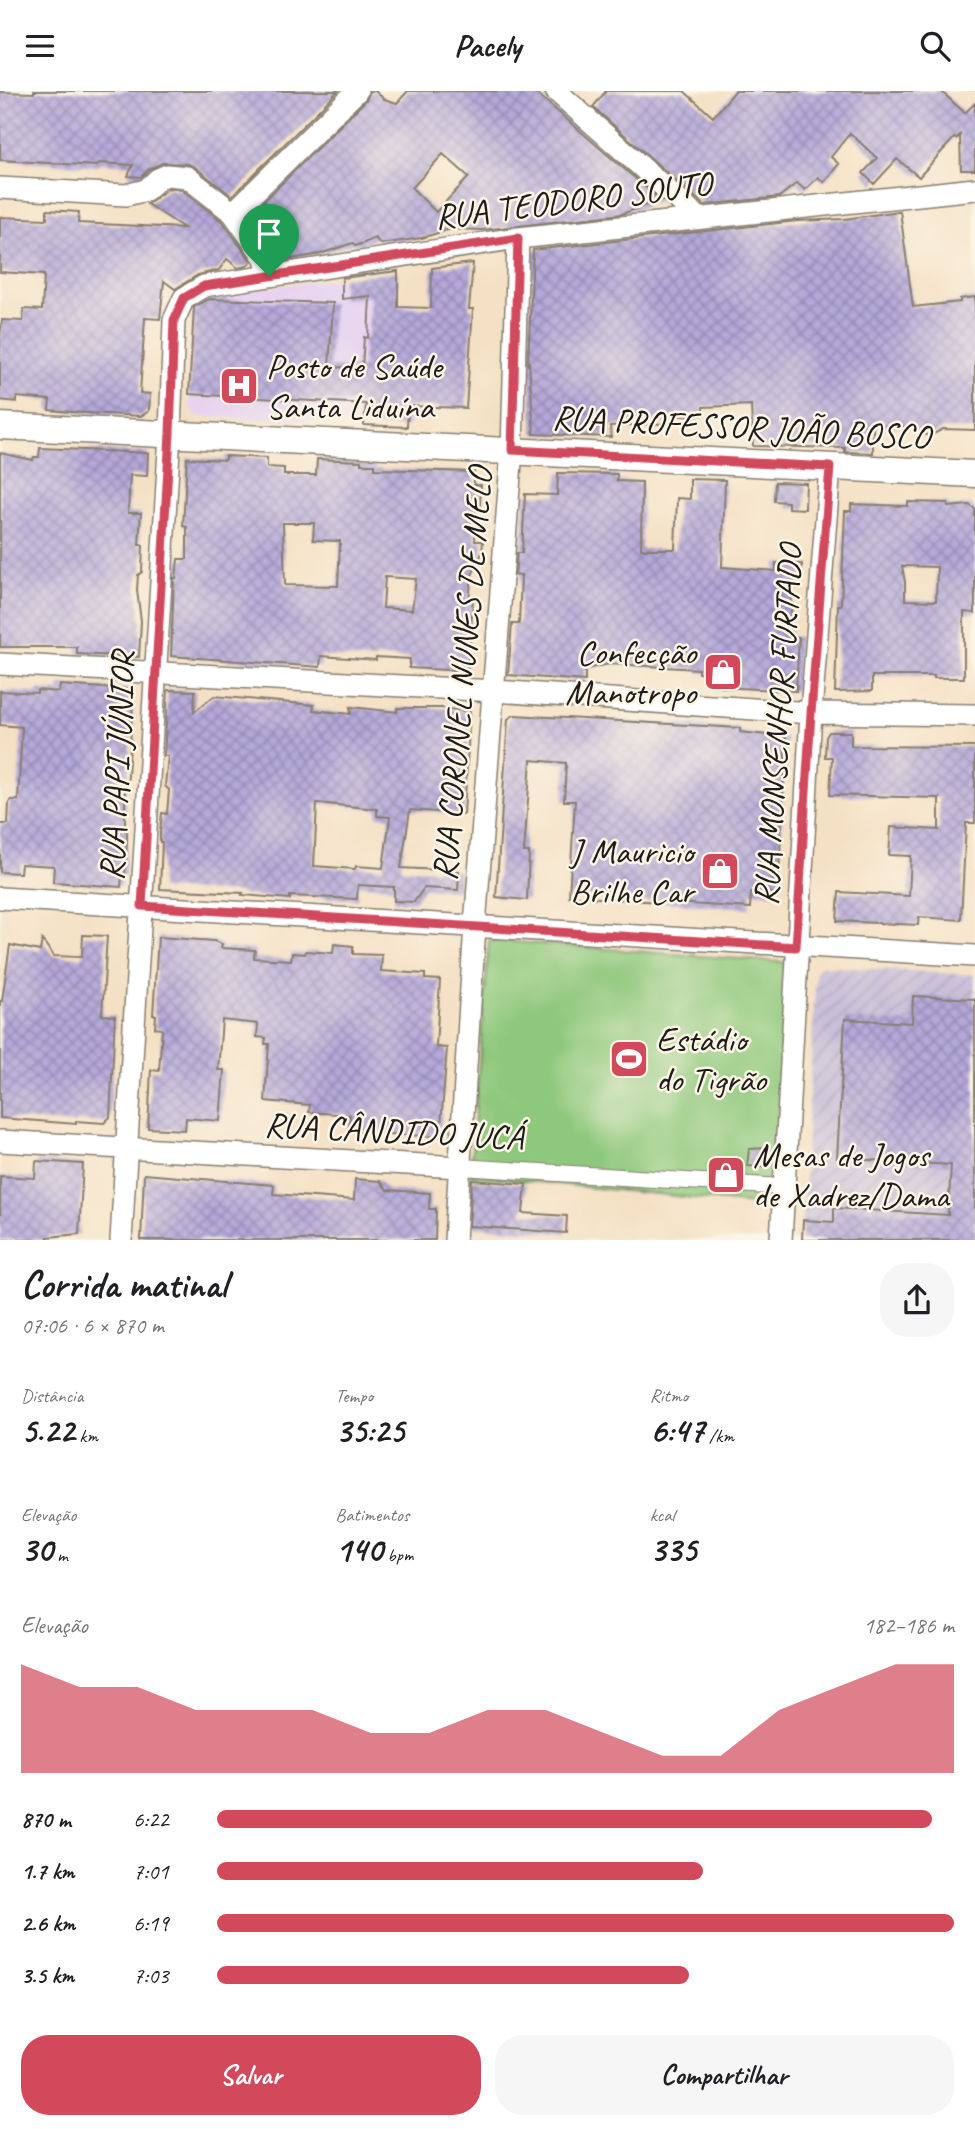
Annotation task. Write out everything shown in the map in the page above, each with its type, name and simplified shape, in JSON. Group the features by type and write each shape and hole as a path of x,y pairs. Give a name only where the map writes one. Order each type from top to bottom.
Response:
{"street":[{"path":"233,213 356,91"},
{"path":"556,91 699,218"},
{"path":"0,188 126,195 146,190 158,179 178,175 187,177 233,213 265,258 269,276"},
{"name":"RUA TEODORO SOUTO","path":"184,298 204,286 518,238 975,189"},
{"name":"RUA CORONEL NUNES DE MELO","path":"455,1240 475,925 512,450 518,238"},
{"name":"RUA PAPI JÚNIOR","path":"121,1240 170,434 174,320 184,298"},
{"name":"RUA PROFESSOR JOÃO BOSCO","path":"0,426 975,474"},
{"name":"RUA MONSENHOR FURTADO","path":"781,1240 796,947 830,467"},
{"path":"0,664 495,691 811,713 975,715"},
{"path":"0,898 975,956"},
{"name":"RUA CÂNDIDO JUCÁ","path":"0,1141 784,1187"}],"shaded area":[{"path":"371,275 371,303 416,304 411,426 196,416 189,405 194,302 202,295"},
{"path":"821,966 975,975 975,1240 801,1240 816,972"}],"green space":[{"name":"Estádio do Tigrão","path":"489,940 793,963 772,1206 470,1175"}],"building":[{"path":"338,91 232,196 188,164 162,163 149,169 141,177 128,176 133,165 99,163 97,166 0,160 0,92"},
{"path":"370,91 397,103 408,91 534,91 660,200 622,214 482,230 450,229 422,238 380,244 375,238 355,246 353,243 320,254 279,261 276,250 250,215 366,100","holes":["443,154 469,177 436,212 412,188"]},
{"path":"606,91 684,91 713,117 735,91 941,91 965,113 975,103 975,170 961,170 960,135 954,138 919,177 897,159 874,184 863,173 877,158 850,133 831,157 839,164 824,182 818,177 805,190 797,183 779,197 704,205 593,107"},
{"path":"169,188 182,190 223,222 251,261 247,266 238,268 227,259 219,270 198,275 175,289 164,281 160,319 145,318 140,393 150,394 149,411 141,416 72,412 49,410 50,400 17,397 17,402 0,400 2,320 23,321 24,309 42,310 44,275 0,272 0,217 47,219 47,210 79,212 78,223 184,228 147,204"},
{"path":"900,211 913,307 960,302 960,299 975,297 975,430 943,429 930,436 916,432 914,427 873,425 873,453 845,452 845,448 753,446 751,405 703,407 703,415 676,416 676,423 610,426 611,437 534,434 528,364 533,250 797,221 845,219"},
{"path":"473,263 469,309 473,309 466,408 408,406 407,427 364,425 366,404 189,394 194,307 209,299 333,303 329,367 362,368 364,337 368,338 370,296 342,299 342,278 398,271 398,307 431,308 432,268"},
{"path":"40,448 148,453 147,476 130,475 128,513 141,513 139,545 143,545 142,572 138,575 137,590 141,621 139,657 77,654 77,647 0,647 0,453 33,460 34,457 39,457"},
{"path":"225,456 267,458 267,467 284,468 284,475 316,475 317,459 361,461 361,464 375,464 375,469 474,472 474,485 481,485 475,541 483,541 482,553 472,575 469,600 473,600 467,671 409,668 410,659 376,657 376,660 321,656 320,667 171,656 174,578 178,559 187,559 187,527 183,526 187,458 225,460","holes":["283,523 314,523 313,540 340,541 338,586 285,585","385,577 416,579 412,610 383,608"]},
{"path":"558,473 617,474 617,481 642,482 641,549 675,549 677,498 690,499 690,479 725,480 722,567 776,571 776,563 802,564 801,588 792,588 790,637 799,637 796,691 721,687 721,673 630,665 609,664 585,669 585,681 508,675 512,624 519,624 521,575 515,575 517,553 522,553 525,494 557,495"},
{"path":"775,482 806,483 805,509 788,508 788,502 774,501"},
{"path":"908,502 948,503 948,507 969,505 975,509 975,613 964,612 964,678 872,676 872,691 835,692 845,511 851,511 851,504 908,506","holes":["902,566 937,567 936,601 905,600"]},
{"path":"60,685 133,690 128,701 133,701 127,790 125,788 125,876 122,876 121,887 53,882 54,866 21,864 20,873 0,872 0,824 8,824 9,803 11,800 18,800 22,727 0,725 0,691 59,692"},
{"path":"168,690 195,691 194,712 214,696 314,705 313,710 351,714 350,707 397,712 397,708 442,708 470,712 464,814 410,810 401,868 459,871 458,890 424,888 414,902 394,901 394,887 358,885 357,899 290,896 290,899 242,895 243,893 160,889 160,832 162,813 167,814 169,790 165,786 168,756 164,756","holes":["317,803 377,809 377,816 390,817 383,868 314,866"]},
{"path":"514,715 740,728 740,732 786,737 778,894 751,892 750,908 569,896 575,801 564,801 566,763 531,760 524,852 529,852 527,900 496,897 508,719"},
{"path":"829,732 851,732 851,746 975,747 975,823 966,823 961,920 919,917 918,925 837,921 839,892 909,896 911,856 889,855 891,827 939,830 939,798 830,795 832,757 825,757 826,737"},
{"path":"83,935 107,936 102,1015 115,1016 110,1117 104,1123 76,1121 76,1124 0,1118 0,1001 10,945 40,951 42,940 54,956 82,957"},
{"path":"158,937 214,941 222,944 221,948 255,950 254,958 291,960 292,953 333,953 334,944 353,946 353,954 382,955 381,971 425,974 425,979 440,980 436,1047 447,1048 440,1137 349,1131 350,1115 309,1112 310,1105 265,1101 269,1044 265,1044 266,1038 257,1037 258,1024 222,1020 218,1070 224,1070 220,1121 186,1118 185,1130 148,1128 151,1070 159,1071 162,1029 155,1028 156,1015 153,1015"},
{"path":"913,996 975,999 975,1240 802,1240 803,1220 834,1222 834,1208 948,1215 951,1165 837,1158 845,1019 912,1023"},
{"path":"767,1148 766,1167 747,1166 749,1149"},
{"path":"36,1161 83,1164 79,1234 48,1237 48,1240 0,1240 0,1176 35,1178"},
{"path":"144,1174 274,1185 273,1194 354,1200 355,1179 380,1181 387,1190 430,1193 429,1209 436,1209 435,1240 141,1240"},
{"path":"472,1180 526,1184 523,1213 567,1216 566,1233 469,1226"}],"place":[{"name":"Posto de Saúde Santa Liduína","path":"239,386"},
{"name":"Confecção Manotropo","path":"723,672"},
{"name":"J Mauricio Brilhe Car","path":"720,871"},
{"name":"Estádio do Tigrão","path":"629,1059"},
{"name":"Mesas de Jogos de Xadrez/Dama","path":"726,1175"}],"route":[{"path":"518,238 512,450 830,467 796,947 142,906 170,434 174,320 184,298 204,286 269,276 518,238"}]}
